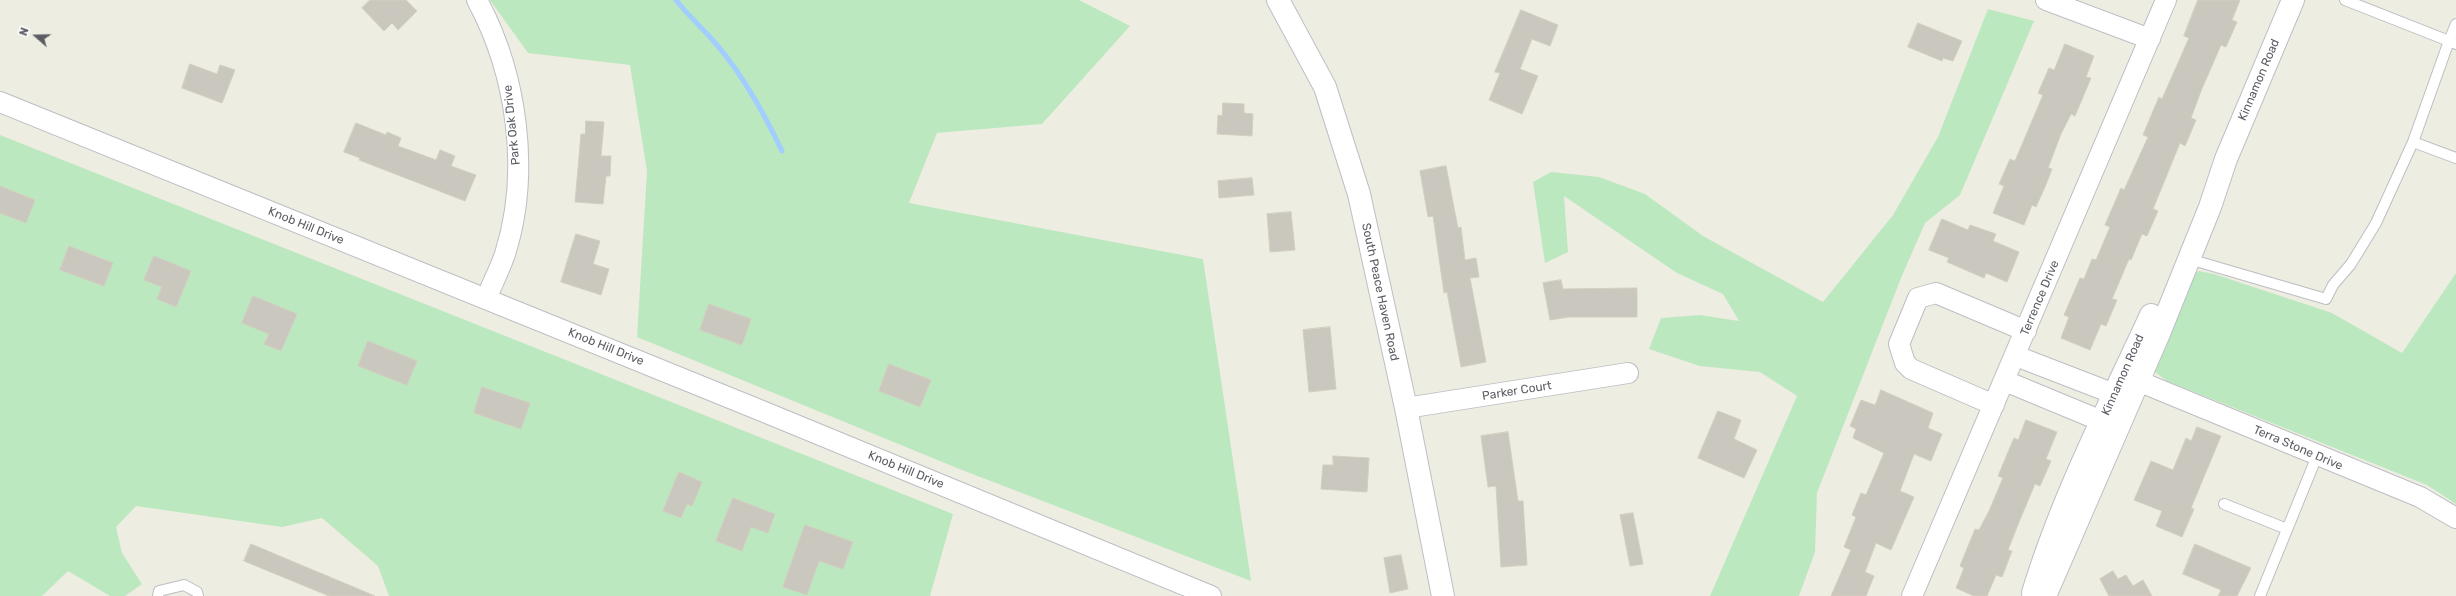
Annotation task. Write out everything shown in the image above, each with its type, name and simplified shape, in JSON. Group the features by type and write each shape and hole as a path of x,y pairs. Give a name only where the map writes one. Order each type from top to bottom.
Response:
{"main road":[{"name":"South Peace Haven Road","path":"1278,0 1325,86 1359,194 1406,408 1443,596"},
{"name":"Kinnamon Road","path":"2032,596 2068,500 2110,425 2189,259 2210,207 2226,159 2293,0"},
{"name":"Kinnamon Road","path":"2127,391 2195,216 2226,159"},
{"name":"Kinnamon Road","path":"2045,596 2110,425"}],"street":[{"name":"Park Oak Drive","path":"477,0 486,16 506,71 518,163 514,212 505,254 486,298"},
{"path":"2046,0 2150,39"},
{"name":"Terrence Drive","path":"1912,596 2016,356 2166,0"},
{"name":"Knob Hill Drive","path":"0,102 486,298 1211,596"},
{"path":"1994,405 1911,369 1905,363 1899,344 1918,298 1936,293 2026,331"},
{"name":"Terra Stone Drive","path":"2016,356 2127,391 2317,456 2420,497 2456,518"},
{"name":"Parker Court","path":"1406,408 1628,373"},
{"path":"2005,381 2110,425"}],"lane":[{"path":"2345,0 2452,42"},
{"path":"2189,259 2326,299 2333,285 2351,264 2376,223 2413,142 2452,42 2456,24"},
{"path":"2413,142 2456,158"},
{"path":"2260,596 2317,456"},
{"path":"2224,504 2287,529"},
{"path":"158,596 159,592 184,585 196,592 198,596"}],"green space":[{"path":"490,0 1079,0 1130,26 1042,124 937,133 909,203 1203,259 1251,581 962,470 637,337 647,171 630,65 528,53"},
{"path":"1988,9 2034,21 1960,195 1925,223 1901,278 1817,493 1815,552 1799,596 1710,596 1797,396 1760,372 1700,366 1649,349 1661,318 1700,315 1739,321 1723,294 1677,273 1564,196 1568,252 1545,263 1533,182 1551,172 1599,177 1645,194 1703,236 1823,302 1893,215 1938,137"},
{"path":"0,135 953,514 930,596 389,596 378,566 322,518 282,527 136,506 116,527 122,553 142,584 125,596 110,596 68,571 42,596 0,596"},
{"path":"2199,271 2214,274 2332,313 2402,353 2456,273 2456,504 2427,485 2167,381 2155,372 2153,363 2188,278"}],"building":[{"path":"370,0 406,0 417,11 398,30 392,23 384,31 362,8"},
{"path":"2198,0 2240,0 2232,20 2237,22 2226,47 2221,45 2201,91 2191,118 2196,120 2185,146 2180,143 2153,209 2158,211 2147,236 2142,234 2131,260 2129,259 2112,299 2117,300 2106,326 2101,324 2090,350 2061,338 2069,317 2064,315 2080,278 2084,279 2092,259 2096,260 2110,227 2105,225 2121,188 2124,190 2148,137 2143,135 2159,97 2162,99 2189,38 2184,36"},
{"path":"1521,10 1558,25 1550,46 1532,39 1520,69 1538,76 1522,114 1489,100 1500,73 1495,72"},
{"path":"1918,23 1962,41 1953,61 1943,58 1942,61 1908,47"},
{"path":"2065,44 2094,56 2086,77 2091,78 2075,116 2071,114 2061,134 2048,168 2052,169 2045,187 2036,207 2032,205 2024,225 1993,213 2004,186 1999,184 2010,159 2015,161 2043,95 2038,93 2049,68 2054,70"},
{"path":"190,64 217,74 220,65 235,70 222,103 182,88"},
{"path":"1223,103 1244,104 1244,113 1253,114 1252,136 1217,134 1218,115 1222,116"},
{"path":"586,121 604,122 601,156 611,156 610,176 606,176 603,204 575,202 581,134 585,134"},
{"path":"356,123 386,135 387,132 401,138 398,146 436,160 440,150 455,156 451,166 476,175 465,201 359,160 360,158 344,152"},
{"path":"1446,166 1458,228 1461,227 1465,260 1476,258 1479,277 1470,278 1486,362 1461,367 1447,292 1444,293 1433,216 1428,217 1420,171"},
{"path":"1252,178 1254,195 1219,198 1218,181"},
{"path":"0,186 35,200 26,223 0,213"},
{"path":"1291,212 1295,250 1270,252 1267,214"},
{"path":"1942,219 1968,230 1970,225 1996,234 1993,241 2019,252 2007,282 1986,273 1984,278 1947,262 1949,258 1929,250"},
{"path":"576,234 600,241 593,264 609,269 601,295 561,282"},
{"path":"69,246 113,263 104,286 60,270"},
{"path":"154,256 191,271 176,307 157,299 162,287 144,280"},
{"path":"1561,280 1563,289 1637,288 1637,317 1569,317 1550,320 1543,283"},
{"path":"253,296 297,314 281,351 264,344 269,334 242,323"},
{"path":"709,304 751,319 742,345 700,330"},
{"path":"1330,327 1336,389 1309,392 1303,330"},
{"path":"368,341 417,361 407,385 358,366"},
{"path":"889,364 931,380 920,407 879,391"},
{"path":"482,387 530,403 521,429 474,413"},
{"path":"1881,390 1933,413 1928,428 1942,434 1931,461 1914,454 1900,491 1914,497 1891,550 1876,543 1865,572 1874,576 1866,596 1831,596 1851,550 1844,547 1856,517 1852,515 1861,493 1866,495 1884,453 1853,438 1856,429 1850,426 1861,400 1875,405"},
{"path":"1718,411 1741,420 1734,439 1757,450 1744,478 1698,458"},
{"path":"2026,420 2057,432 2046,459 2051,461 2040,486 2035,484 2008,550 2012,551 2002,577 1996,575 1987,596 1974,596 1956,588 1964,568 1960,566 1975,529 1979,530 1989,511 2003,478 1998,476 2014,438 2018,440"},
{"path":"2197,427 2221,436 2191,508 2194,509 2182,537 2156,526 2162,511 2134,500 2151,461 2173,470 2186,438 2191,441"},
{"path":"1508,432 1518,501 1523,501 1527,565 1501,567 1496,486 1488,487 1481,436"},
{"path":"1333,456 1369,458 1367,492 1321,489 1323,465 1333,465"},
{"path":"679,472 702,482 692,506 687,504 681,518 663,511"},
{"path":"733,498 775,514 768,533 751,527 742,551 716,541"},
{"path":"1633,513 1643,564 1630,566 1620,515"},
{"path":"805,525 853,542 843,569 819,561 807,595 783,587"},
{"path":"251,544 375,596 329,596 244,561"},
{"path":"2195,544 2251,568 2237,596 2218,596 2221,590 2183,574"},
{"path":"1401,555 1408,589 1390,593 1384,558"},
{"path":"2113,571 2118,579 2126,575 2133,586 2143,580 2152,596 2109,596 2100,579"}],"waterway":[{"path":"676,0 709,36 741,76 759,106 782,151"}]}
